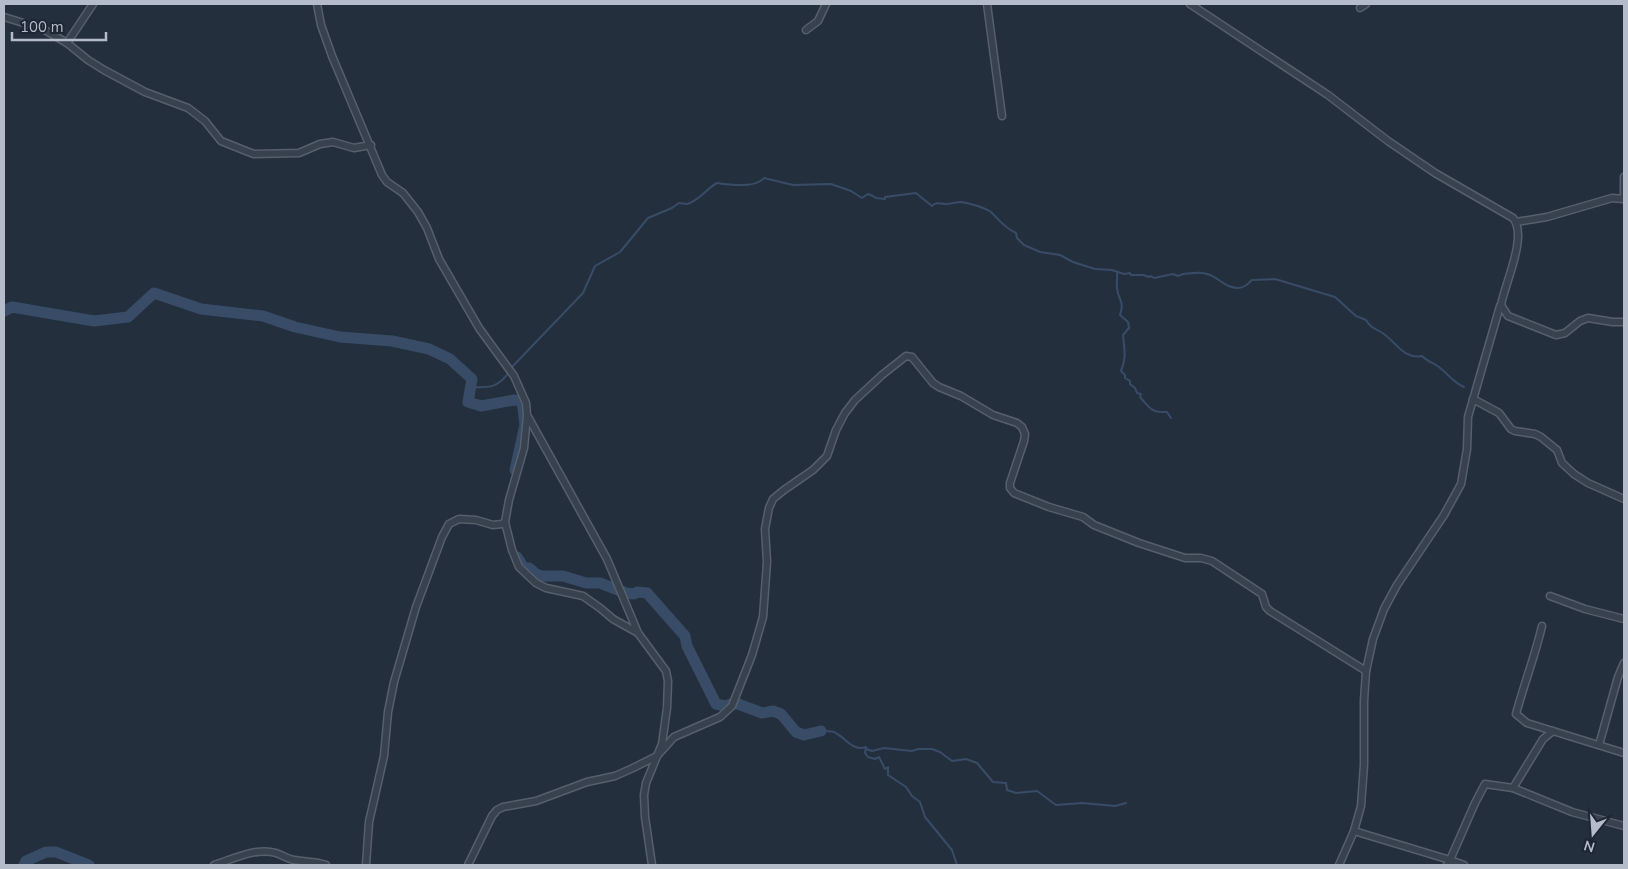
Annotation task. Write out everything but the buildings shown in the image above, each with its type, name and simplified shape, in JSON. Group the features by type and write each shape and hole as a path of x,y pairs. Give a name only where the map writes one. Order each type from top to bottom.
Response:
{"street":[{"path":"67,43 93,4"},
{"path":"317,4 321,24 332,56 382,175 387,182 403,193 418,212 427,228 439,259 474,319 514,376 526,403 527,415 524,448 508,500 505,522 512,550 519,566 536,583 546,588 583,596 619,623 638,633"},
{"path":"806,30 818,21 826,4"},
{"path":"987,4 1002,116"},
{"path":"1190,4 1328,95 1376,132 1435,173 1476,198 1509,215 1516,222 1519,230 1468,417 1467,450 1461,484 1444,515 1397,585 1384,609 1372,639 1366,671 1362,789 1359,815 1339,865"},
{"path":"1360,8 1366,4"},
{"path":"4,17 43,29 67,43 104,70 145,92 188,108 205,121 221,141 254,154 299,153 320,144 333,142 354,148 370,145"},
{"path":"1516,222 1546,217 1612,198 1624,199 1624,178"},
{"path":"1500,305 1508,316 1556,335 1565,333 1580,321 1588,318 1624,322"},
{"path":"468,865 492,816 497,810 507,806 536,801 587,782 615,776 657,756 674,737 720,717 732,706 752,655 763,617 768,508 773,499 813,470 826,456 836,430 855,400 906,356 912,357 938,387 961,396 993,415 1017,423 1022,427 1025,434 1024,441 1010,484 1010,488 1014,492 1049,507 1083,517 1094,525 1139,543 1185,558 1201,558 1212,561 1258,590 1262,594 1266,607 1270,612 1366,671"},
{"path":"1474,399 1499,413 1511,429 1534,434 1547,441 1557,450 1565,467 1574,474 1588,483 1624,500"},
{"path":"527,415 607,559 638,633 666,671 668,681 666,718 662,744 646,783 644,795 652,865"},
{"path":"366,865 369,822 384,756 388,712 394,682 416,606 442,537 449,524 459,519 476,520 493,525 505,522"},
{"path":"1550,596 1585,609 1624,619"},
{"path":"1542,626 1536,652 1528,671 1516,714 1527,723 1624,753"},
{"path":"1599,745 1618,677 1624,663"},
{"path":"1513,788 1543,738 1553,731"},
{"path":"1448,863 1475,803 1486,784 1513,788 1572,812 1624,826"},
{"path":"1354,831 1448,863 1464,865"},
{"path":"214,865 254,852 266,852 276,853 288,859 318,862 326,865"}],"waterway":[{"path":"511,368 583,293 595,266 620,252 648,218 679,203 687,204 699,198 717,183 749,185 764,178 793,185 831,184 851,191 862,198 868,194 876,198 885,199 885,197 916,193 932,206 937,203 961,202 973,205 992,213 1006,227 1016,233 1017,238 1024,245 1040,252 1060,255 1073,262 1095,269 1112,270 1124,274 1130,273 1131,275 1151,276 1154,278 1173,274 1178,276 1202,273 1238,288 1244,287 1252,280 1275,279 1335,297 1356,316 1366,320 1371,326 1386,335 1404,352 1410,355 1422,356 1464,387"},
{"path":"1117,272 1117,288 1122,303 1120,315 1128,322 1129,328 1123,335 1125,357 1121,371 1137,393 1141,394 1140,397 1149,407 1157,412 1167,412 1171,418"},
{"path":"4,311 12,307 94,321 128,317 154,293 201,309 263,316 295,327 340,337 392,341 429,349 450,359 472,379 468,402 481,406 514,400 522,401 525,425 515,470"},
{"path":"471,387 493,386 501,381 509,372"},
{"path":"517,557 524,568 529,568 542,576 563,576 586,583 600,583 626,593 647,593 685,636 687,646 716,704 726,706 733,703 762,713 773,711 781,714 796,732 804,735 821,731"},
{"path":"821,731 834,732 853,746 866,747 865,753 868,757 875,759 879,757 885,769 888,767 888,775 906,787 912,796 920,802 925,817 952,850 957,865"},
{"path":"866,749 872,751 884,748 912,751 932,749 940,752 952,761 966,759 977,763 993,782 1006,783 1007,790 1016,793 1037,791 1056,805 1082,803 1115,806 1126,803"},
{"path":"24,865 26,861 46,852 56,852 89,865"}]}
